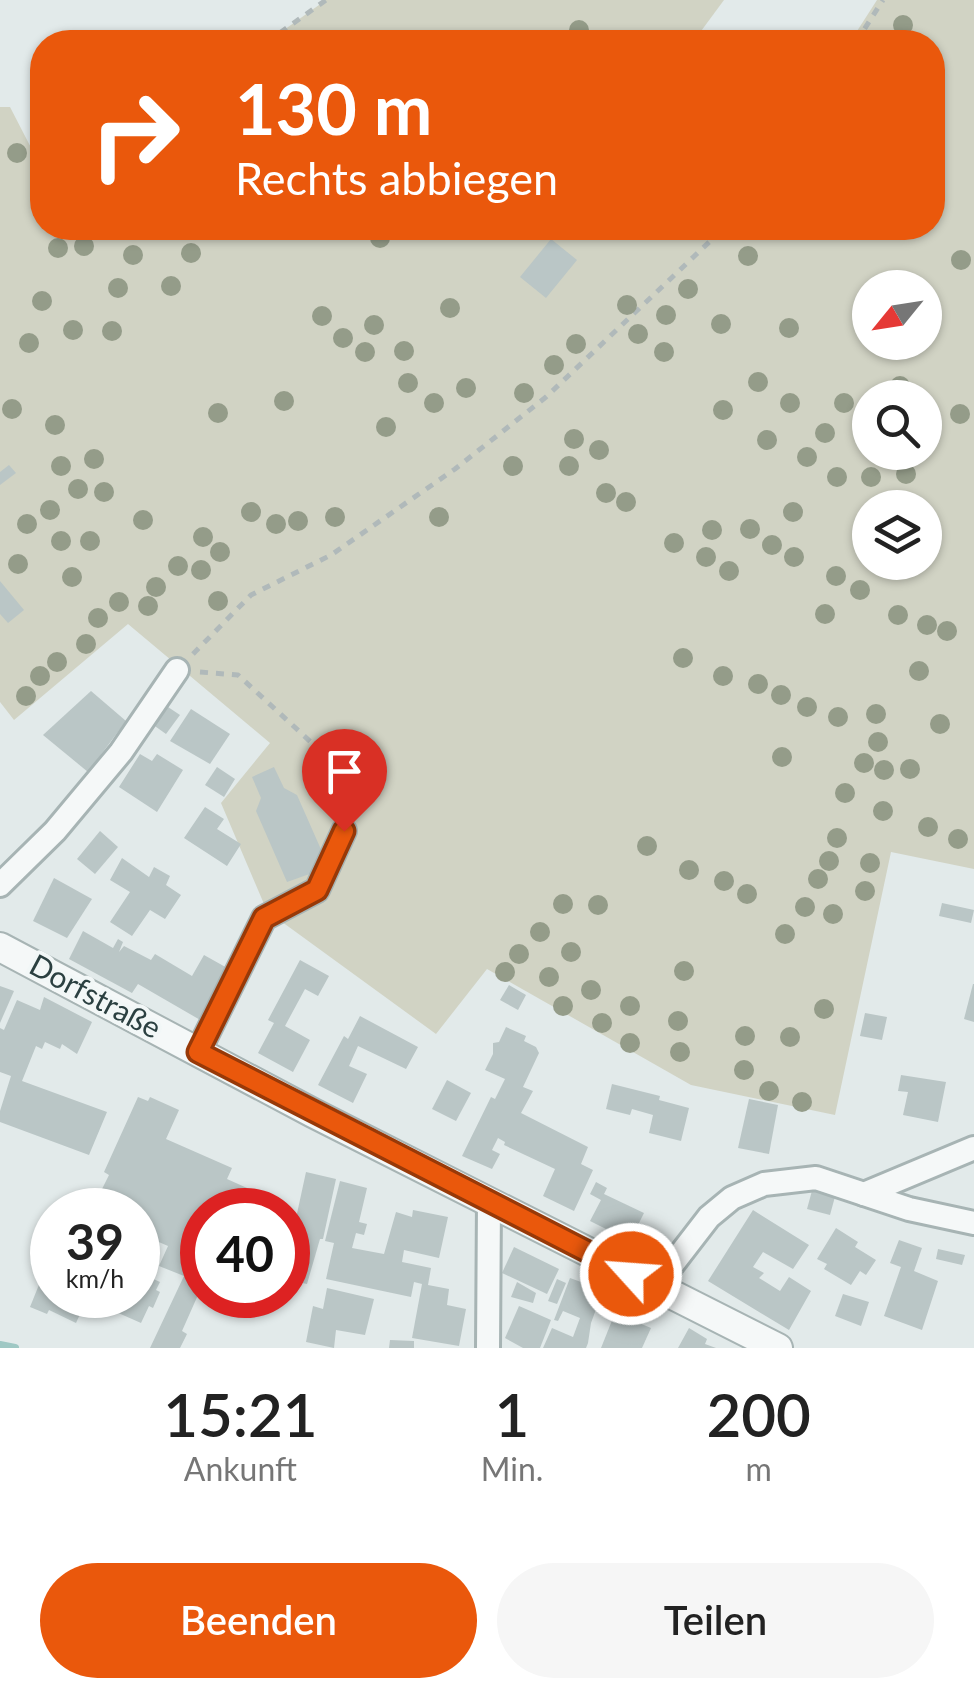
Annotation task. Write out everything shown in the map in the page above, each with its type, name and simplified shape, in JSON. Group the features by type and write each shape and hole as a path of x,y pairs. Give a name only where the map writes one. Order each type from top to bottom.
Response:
{"street":[{"path":"0,885 55,831 121,752 177,670"},
{"path":"198,1052 264,918 317,890 344,831"},
{"name":"Dorfstraße","path":"0,946 198,1052 778,1348"},
{"path":"864,1194 974,1148"},
{"path":"655,1287 709,1217 732,1198 764,1184 816,1178 909,1209 974,1223"},
{"path":"488,1348 489,1202"}],"path":[{"path":"283,30 326,0"},
{"path":"864,30 883,0"},
{"path":"177,670 251,595 331,555 455,469 546,397 711,240"},
{"path":"177,670 238,675 326,756 344,831"}],"shaded area":[{"path":"326,0 724,0 702,30 284,30"},
{"path":"877,0 974,0 974,869 891,852 835,1115 691,1085 487,969 436,1034 267,911 221,803 270,743 128,624 14,720 0,702 0,107 10,107 30,146 30,240 945,240 945,30 858,30"}],"building":[{"path":"550,240 577,260 546,298 520,277"},
{"path":"9,465 16,473 0,485 0,472"},
{"path":"0,581 24,610 8,623 0,614"},
{"path":"91,691 126,721 88,772 43,735"},
{"path":"165,705 180,715 166,734 152,724"},
{"path":"191,709 230,734 210,764 170,741"},
{"path":"140,754 152,761 157,754 183,770 157,812 119,787"},
{"path":"217,767 235,779 224,797 205,785"},
{"path":"274,767 284,788 297,795 327,863 318,871 287,882 256,811 261,798 252,777"},
{"path":"205,807 224,819 217,829 241,844 227,866 184,838"},
{"path":"100,831 118,847 95,874 77,859"},
{"path":"122,858 149,877 154,867 170,876 166,885 181,895 165,919 150,910 132,936 110,922 130,892 110,880"},
{"path":"54,878 92,899 67,938 33,921"},
{"path":"942,903 974,910 971,923 939,916"},
{"path":"83,931 113,948 118,939 123,942 119,952 124,946 151,960 155,954 192,976 204,955 229,969 202,1021 138,984 132,993 69,959"},
{"path":"300,960 329,976 318,996 305,989 285,1026 310,1040 293,1072 258,1053 274,1023 268,1020"},
{"path":"974,984 974,1022 964,1019"},
{"path":"509,985 526,995 518,1010 500,1000"},
{"path":"0,986 14,991 0,1023"},
{"path":"44,997 92,1022 77,1054 62,1044 60,1049 45,1042 42,1049 36,1046 22,1081 107,1112 89,1155 0,1122 11,1076 0,1072 0,1028 4,1030 17,1000 40,1010"},
{"path":"865,1013 887,1017 882,1040 860,1036"},
{"path":"360,1016 418,1047 406,1069 358,1046 349,1066 367,1074 353,1103 318,1085 344,1036 348,1039"},
{"path":"506,1027 526,1036 524,1041 539,1053 523,1087 533,1091 521,1113 588,1147 581,1164 593,1170 574,1211 543,1196 555,1169 504,1145 498,1138 492,1150 500,1154 492,1169 462,1156 491,1097 495,1099 505,1079 485,1070 493,1054 493,1043 499,1042"},
{"path":"901,1075 946,1082 938,1122 903,1115 908,1092 898,1091"},
{"path":"447,1080 471,1093 456,1121 432,1109"},
{"path":"612,1084 689,1108 681,1141 649,1133 653,1115 632,1109 630,1115 606,1109"},
{"path":"138,1097 148,1101 150,1097 179,1110 166,1139 232,1168 227,1179 247,1188 180,1188 180,1274 160,1266 168,1246 160,1243 160,1188 102,1188 109,1175 104,1172"},
{"path":"749,1099 778,1105 769,1154 738,1148"},
{"path":"306,1172 336,1179 323,1239 310,1274 310,1188 303,1188"},
{"path":"340,1181 367,1188 359,1222 367,1224 364,1235 356,1233 352,1248 384,1254 396,1212 412,1217 413,1210 448,1217 439,1258 404,1250 402,1262 431,1268 428,1285 449,1289 447,1305 466,1309 459,1346 412,1338 422,1284 414,1282 411,1297 326,1279 334,1243 325,1241"},
{"path":"596,1182 607,1188 604,1194 644,1213 630,1241 590,1221 601,1200 590,1194"},
{"path":"813,1187 836,1193 830,1215 807,1209"},
{"path":"753,1210 809,1245 793,1269 763,1252 753,1267 764,1273 759,1278 780,1291 789,1277 811,1291 789,1330 708,1281"},
{"path":"836,1228 876,1260 866,1275 860,1271 851,1285 824,1269 827,1264 817,1259"},
{"path":"899,1240 922,1248 914,1271 938,1281 922,1330 884,1316 901,1267 890,1263"},
{"path":"514,1247 559,1269 547,1294 502,1273"},
{"path":"938,1249 965,1255 962,1265 936,1259"},
{"path":"570,1278 603,1290 588,1343 586,1348 543,1348 552,1328 573,1337 580,1318 563,1311 558,1321 554,1320"},
{"path":"557,1279 566,1283 557,1304 548,1301"},
{"path":"517,1282 536,1293 533,1303 511,1297"},
{"path":"180,1284 180,1318 188,1318 182,1331 187,1334 180,1348 150,1348"},
{"path":"327,1288 374,1299 365,1335 336,1330 334,1348 306,1342 313,1306 323,1309"},
{"path":"843,1294 869,1302 861,1326 835,1316"},
{"path":"519,1306 551,1320 540,1348 523,1348 505,1338"},
{"path":"615,1313 651,1328 642,1348 601,1348"},
{"path":"689,1328 707,1339 705,1344 716,1348 678,1348"},
{"path":"390,1340 414,1341 414,1348 389,1348"}],"waterway":[{"path":"0,1345 15,1348"}],"route":[{"path":"344,831 317,890 264,918 198,1052 631,1274"}]}
